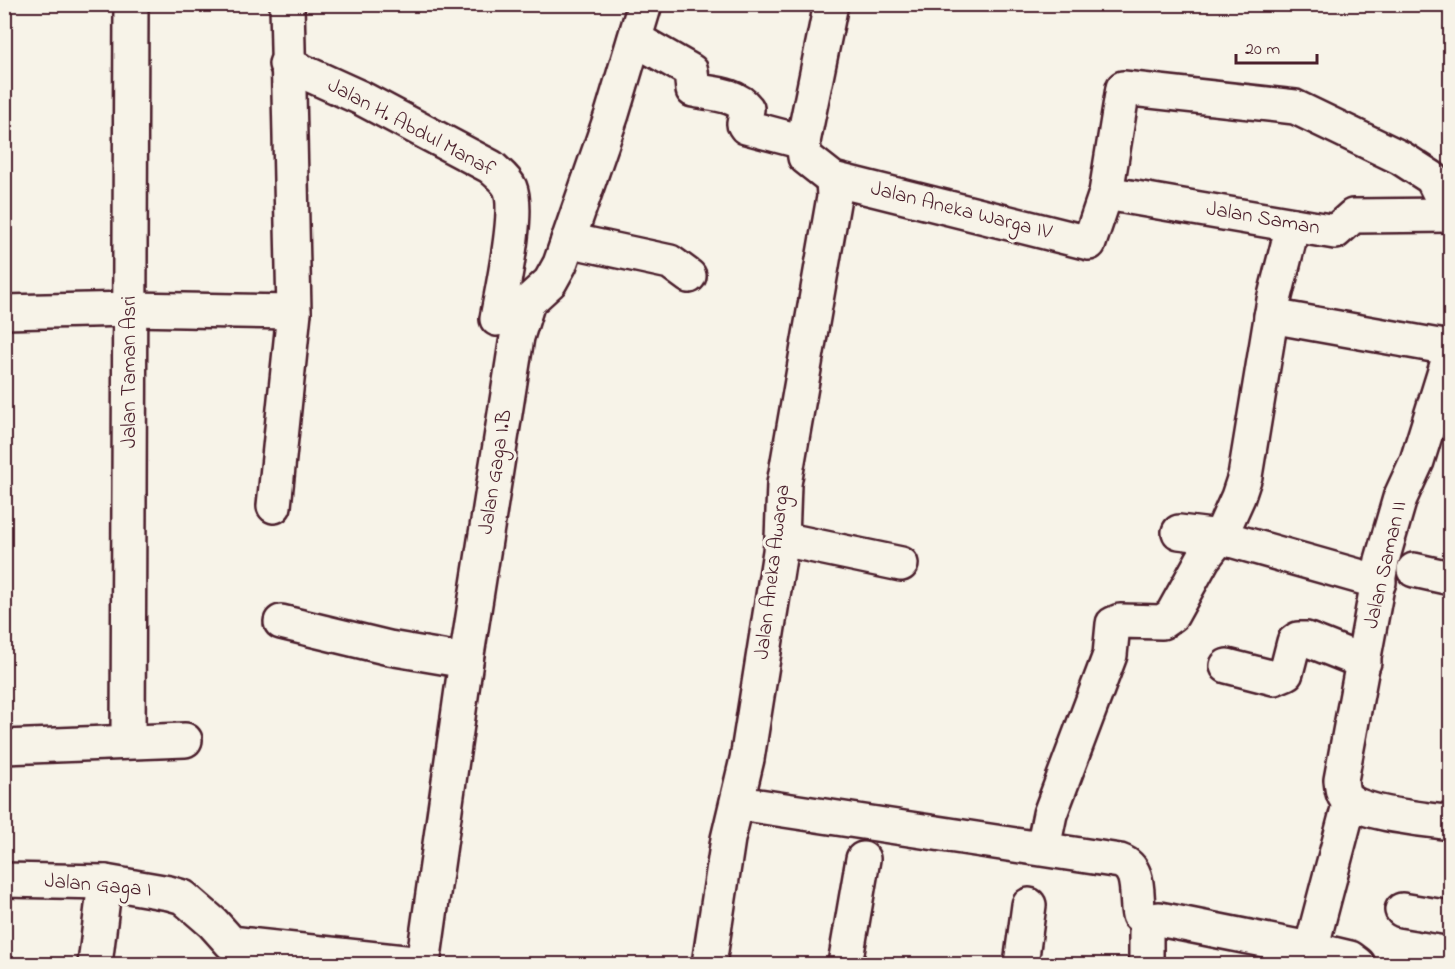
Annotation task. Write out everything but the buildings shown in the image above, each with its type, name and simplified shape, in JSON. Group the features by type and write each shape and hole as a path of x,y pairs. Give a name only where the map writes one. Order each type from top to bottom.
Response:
{"street":[{"name":"Jalan Taman Asri","path":"128,740 131,4"},
{"path":"274,506 294,312 286,63 287,4"},
{"name":"Jalan Gaga I.B","path":"423,964 466,661 517,337 528,302 550,282 560,264 645,4"},
{"path":"831,4 803,142 805,158 833,179"},
{"path":"635,39 691,71 693,90 730,97 743,104 747,109 744,124 746,127 803,142"},
{"name":"Jalan H. Abdul Manaf","path":"286,63 361,98 491,167 503,178 510,188 513,207 497,318"},
{"path":"1106,193 1123,88 1295,106 1401,158 1432,178 1448,214"},
{"name":"Jalan Aneka Warga IV","path":"833,179 1089,243 1106,193"},
{"name":"Jalan Aneka Awarga","path":"710,964 728,839 739,803 782,539 784,484 834,197 833,179"},
{"name":"Jalan Saman","path":"1106,193 1335,232 1353,216 1448,214"},
{"path":"1043,848 1050,814 1110,655 1113,624 1120,621 1162,622 1172,615 1203,559 1220,537 1245,476 1271,316 1293,225"},
{"path":"568,240 670,261 689,276"},
{"path":"4,312 131,309 294,312"},
{"path":"1271,316 1450,348"},
{"name":"Jalan Saman II","path":"1311,949 1345,791 1382,560 1400,498 1416,461 1450,355"},
{"path":"1179,532 1220,537 1379,582"},
{"path":"782,539 901,564"},
{"path":"1414,570 1450,578"},
{"path":"281,622 389,648 466,661"},
{"path":"1227,666 1274,678 1286,674 1294,642 1298,639 1306,639 1364,662"},
{"path":"4,747 128,740 184,740"},
{"path":"1345,791 1384,812 1450,823"},
{"path":"739,803 1043,848 1128,864 1138,895 1139,915 1150,924"},
{"path":"845,964 863,859"},
{"name":"Jalan Gaga I","path":"4,880 105,882 183,897 213,923 231,954 423,964"},
{"path":"95,964 105,882"},
{"path":"1021,964 1029,905"},
{"path":"1402,910 1450,918"},
{"path":"1146,964 1146,932 1150,924 1159,919 1311,949 1350,958 1358,964"}]}
